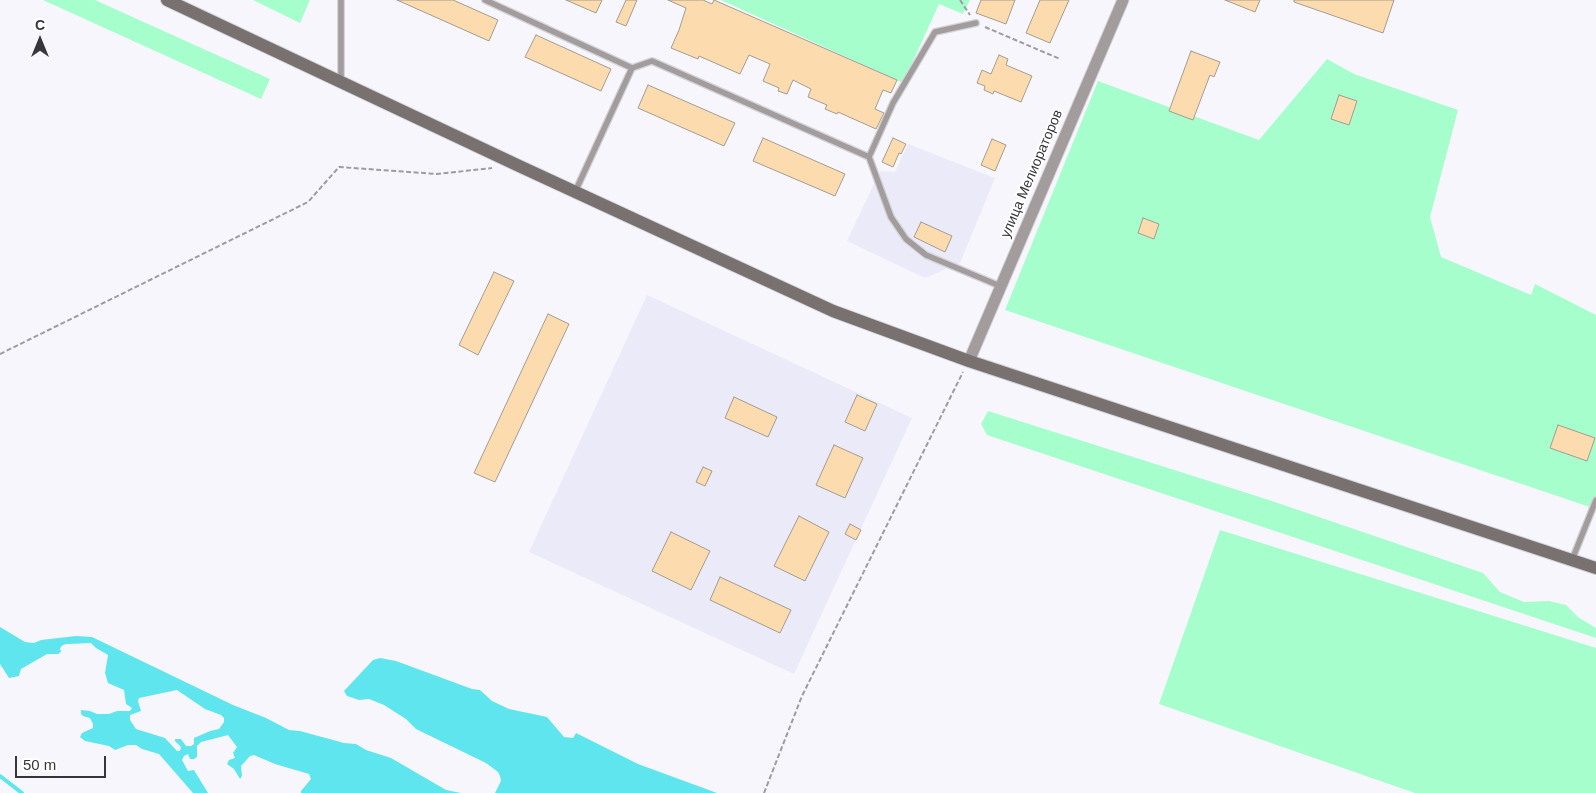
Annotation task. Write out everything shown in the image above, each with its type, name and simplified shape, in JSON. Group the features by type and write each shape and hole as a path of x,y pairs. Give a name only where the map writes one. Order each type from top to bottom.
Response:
{"main road":[{"path":"167,0 833,311 969,361 1596,568"}],"street":[{"name":"улица Мелиораторов","path":"969,361 1122,0"}],"lane":[{"path":"341,0 341,82"},
{"path":"485,0 632,68 652,62 869,157"},
{"path":"976,23 935,32 893,103 869,157 891,217 906,239 926,255 1000,286"},
{"path":"575,192 632,68"},
{"path":"1572,560 1596,500"}],"path":[{"path":"960,0 976,23 1060,59"},
{"path":"0,354 308,202 339,167 437,174 517,165"},
{"path":"764,793 802,696 969,361"}],"shaded area":[{"path":"908,144 995,178 960,263 925,278 847,241 880,171 895,172"},
{"path":"647,295 912,418 794,674 529,552"}],"green space":[{"path":"43,0 95,0 270,79 261,99"},
{"path":"253,0 310,0 300,23"},
{"path":"721,0 970,0 963,14 939,4 903,83"},
{"path":"1327,59 1354,74 1458,110 1430,217 1441,257 1531,295 1535,284 1596,315 1596,509 1005,310 1098,81 1259,140"},
{"path":"988,411 1269,500 1483,573 1500,592 1524,602 1549,601 1566,605 1578,617 1596,628 1596,638 987,435 981,424"},
{"path":"1220,530 1596,648 1596,793 1415,793 1159,704"}],"water":[{"path":"0,627 25,642 34,643 41,640 76,636 92,637 289,730 356,744 366,750 391,758 446,790 461,793 301,793 311,779 309,774 275,764 254,755 250,756 241,766 242,776 240,779 234,769 227,764 229,760 235,758 233,753 237,747 228,735 201,742 197,746 197,757 194,759 190,759 188,754 184,756 182,760 188,771 194,770 208,793 193,793 159,754 142,749 136,745 128,745 115,750 109,746 85,741 80,737 82,733 93,728 90,718 83,716 81,710 97,714 109,714 117,711 130,711 132,708 126,704 124,690 108,683 105,673 108,655 91,643 63,645 60,648 61,652 58,654 47,654 21,669 19,676 9,678 0,664","holes":["177,690 205,709 221,715 224,718 224,722 219,729 194,738 194,744 191,746 186,746 181,739 175,739 181,747 180,751 177,751 165,738 136,729 130,720 130,715 141,711 139,698"]},
{"path":"380,658 396,661 472,689 480,690 492,701 509,709 547,717 564,737 573,738 576,733 638,764 717,793 495,793 501,781 500,776 498,772 486,763 416,729 406,719 384,705 369,699 359,700 347,696 344,691 373,660"}],"building":[{"path":"397,0 453,0 498,20 489,41"},
{"path":"566,0 602,0 596,13"},
{"path":"626,0 637,0 626,26 616,22"},
{"path":"668,0 703,0 712,4 714,0 897,80 891,93 883,90 875,109 884,113 876,129 838,112 837,114 825,109 827,105 808,97 811,89 793,80 787,94 778,91 779,88 763,81 770,64 749,55 740,74 699,56 698,59 671,48 686,8"},
{"path":"981,0 1015,0 1006,24 976,13"},
{"path":"1040,0 1069,0 1050,43 1026,33"},
{"path":"1225,0 1260,0 1255,12"},
{"path":"1294,0 1394,0 1383,33 1294,2"},
{"path":"536,35 611,69 601,91 525,57"},
{"path":"1191,51 1220,62 1214,77 1210,75 1193,120 1169,111"},
{"path":"999,55 1008,59 1006,65 1032,76 1021,102 994,91 993,94 984,90 985,86 977,83 982,70 991,74"},
{"path":"648,85 735,123 724,146 638,108"},
{"path":"1339,95 1357,101 1349,125 1331,119"},
{"path":"763,138 845,174 835,196 753,161"},
{"path":"893,138 906,144 901,154 899,153 893,167 882,162"},
{"path":"992,139 1006,145 995,171 981,165"},
{"path":"1143,218 1159,224 1154,239 1138,233"},
{"path":"921,222 952,236 945,252 914,237"},
{"path":"494,272 514,281 478,355 459,345"},
{"path":"548,314 569,324 495,482 474,473"},
{"path":"857,395 877,404 865,431 845,422"},
{"path":"734,397 777,417 768,437 725,418"},
{"path":"1558,425 1595,438 1587,461 1550,448"},
{"path":"834,445 863,458 845,498 816,485"},
{"path":"703,467 712,471 705,486 696,482"},
{"path":"799,516 829,532 805,581 774,566"},
{"path":"850,524 861,530 856,540 845,534"},
{"path":"671,532 710,551 691,590 652,571"},
{"path":"720,577 791,610 780,633 710,600"}],"waterway":[{"path":"0,776 22,793"}]}
